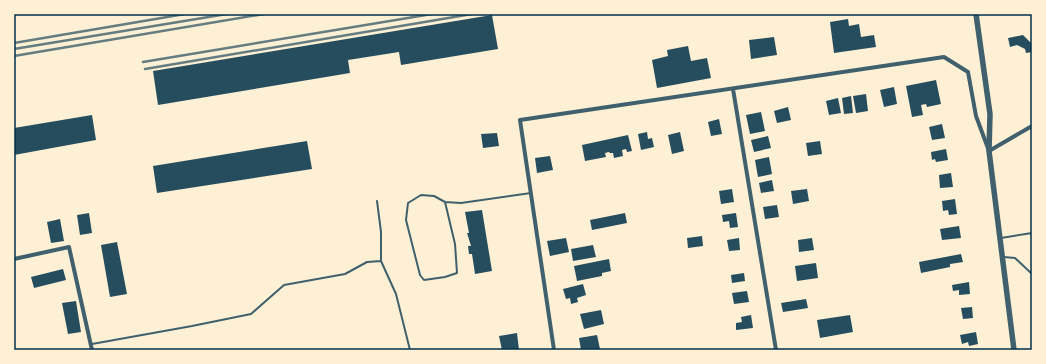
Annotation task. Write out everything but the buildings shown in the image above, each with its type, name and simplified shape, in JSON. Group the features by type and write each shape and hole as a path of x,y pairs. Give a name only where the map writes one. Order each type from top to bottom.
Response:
{"street":[{"path":"976,14 990,114 989,151 1014,350"},
{"path":"554,350 520,120 944,58 968,72 976,116 989,151"},
{"path":"733,89 776,350"},
{"path":"989,151 1032,126"},
{"path":"14,259 69,247 92,350"}],"lane":[{"path":"1032,88 1032,93"},
{"path":"445,202 454,244 457,274 445,278 424,280 420,275 406,220 408,202 421,196 434,196 445,202 461,203 531,193"},
{"path":"377,201 381,232 382,261 396,294 410,350"},
{"path":"1000,238 1032,234"},
{"path":"1002,257 1015,258 1032,274"},
{"path":"91,344 251,314 284,285 345,274 367,262 382,261"}],"railway":[{"path":"14,43 185,14"},
{"path":"14,49 227,14"},
{"path":"14,56 264,14"},
{"path":"143,62 432,14"},
{"path":"145,69 472,14"}]}
